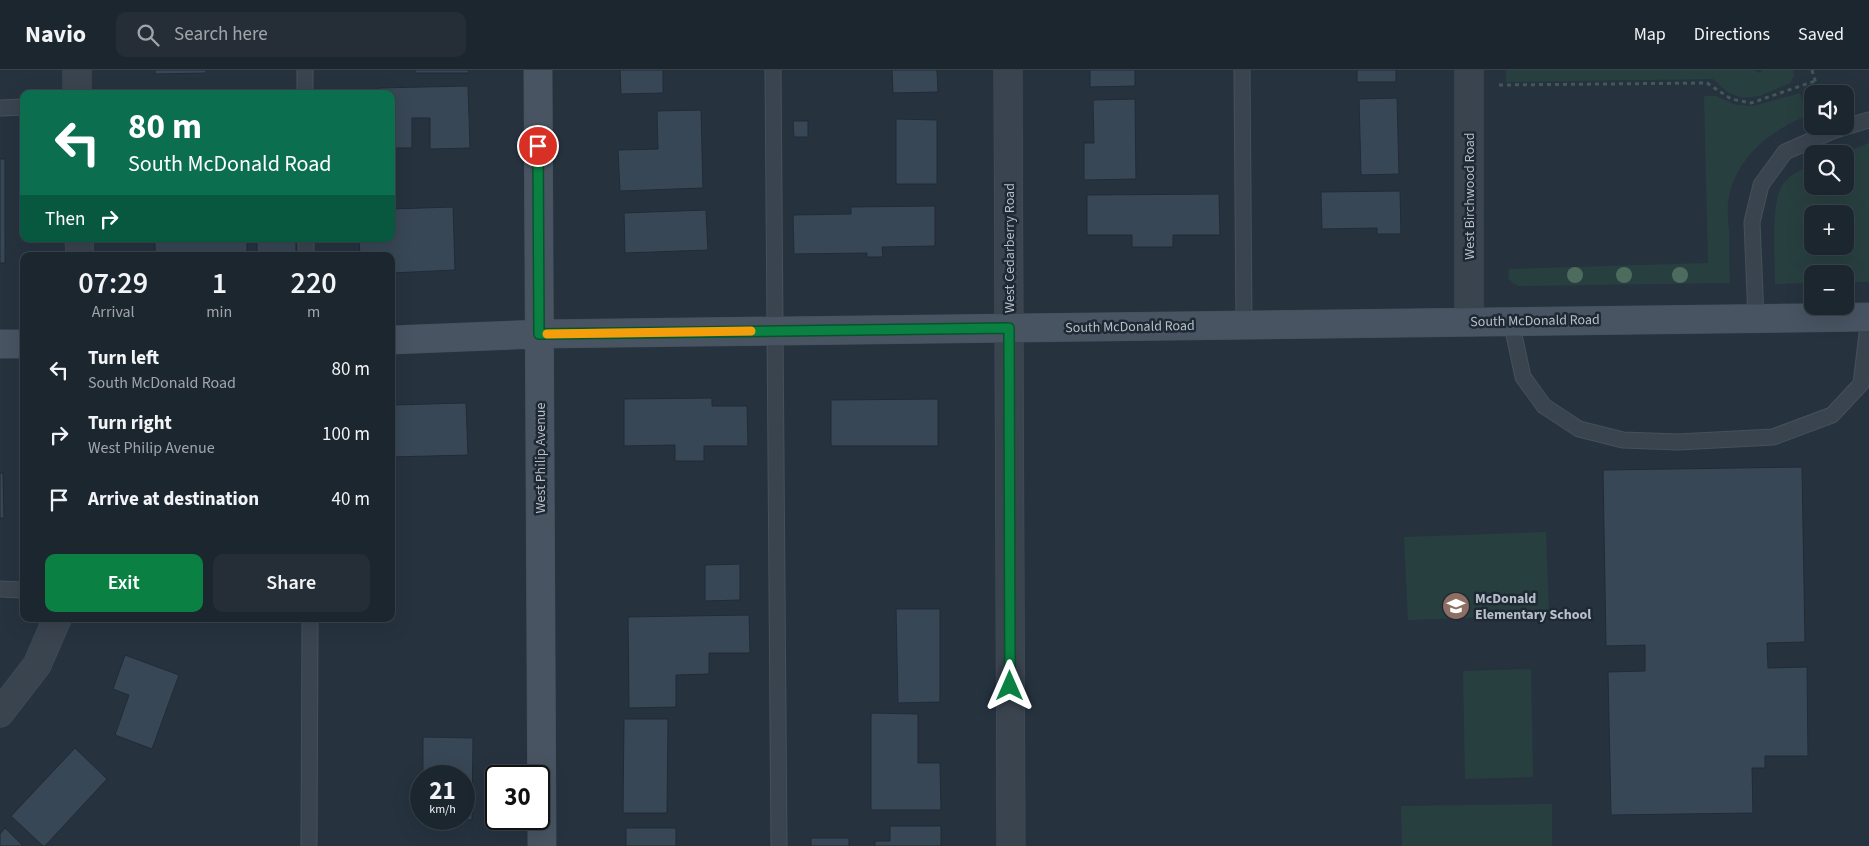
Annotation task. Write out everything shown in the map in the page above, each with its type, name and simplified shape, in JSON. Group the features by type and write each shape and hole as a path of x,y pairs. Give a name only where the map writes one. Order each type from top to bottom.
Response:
{"street":[{"path":"77,70 77,90"},
{"name":"West Philip Avenue","path":"538,70 542,846"},
{"name":"West Cedarberry Road","path":"1008,70 1011,846"},
{"name":"West Birchwood Road","path":"1469,78 1470,321"},
{"name":"South McDonald Road","path":"395,340 539,334 1869,317"},
{"path":"0,344 20,344"},
{"path":"0,713 37,665 56,622"}],"lane":[{"path":"305,70 305,90"},
{"path":"773,70 779,846"},
{"path":"1242,70 1244,324"},
{"path":"0,108 20,107"},
{"path":"1756,318 1752,222 1761,185 1785,152 1835,130 1869,120"},
{"path":"1511,321 1523,377 1544,406 1579,429 1623,440 1678,442 1773,437 1832,415 1861,384 1869,317"},
{"path":"0,589 20,590"},
{"path":"306,845 310,622"}],"path":[{"path":"1812,70 1816,85"},
{"path":"1469,78 1707,83 1731,99 1750,102 1815,81"}],"green space":[{"path":"1506,70 1754,70 1760,73 1762,70 1793,70 1794,75 1790,83 1760,96 1742,98 1727,92 1713,79 1506,82"},
{"path":"1800,93 1804,117 1766,139 1745,160 1737,173 1728,203 1730,283 1519,286 1508,278 1509,269 1708,263 1704,96 1716,96 1736,105 1753,106"},
{"path":"1869,143 1869,282 1854,282 1854,265 1804,265 1804,283 1775,284 1776,204 1783,184 1804,168 1804,195 1854,195 1854,149"},
{"path":"1546,532 1549,615 1408,620 1404,537"},
{"path":"1531,669 1533,777 1465,779 1463,671"},
{"path":"1552,804 1552,846 1402,846 1401,806"}],"building":[{"path":"155,70 206,70 206,73 155,74"},
{"path":"415,70 469,70 468,73 415,73"},
{"path":"620,70 663,70 663,93 621,94"},
{"path":"892,70 937,70 938,92 893,93"},
{"path":"1090,70 1135,70 1135,86 1090,87"},
{"path":"1357,70 1396,70 1396,82 1357,82"},
{"path":"468,86 470,148 430,149 430,118 412,118 412,148 395,148 395,90 379,90 379,88"},
{"path":"1397,98 1399,174 1361,175 1359,99"},
{"path":"1135,99 1136,179 1084,180 1084,143 1094,143 1093,100"},
{"path":"701,110 703,188 620,191 618,150 658,149 657,111"},
{"path":"896,119 937,120 937,184 896,184"},
{"path":"793,121 808,121 808,137 794,137"},
{"path":"0,159 5,159 5,263 0,263"},
{"path":"1400,191 1401,234 1377,234 1377,228 1322,229 1321,192"},
{"path":"1219,194 1220,235 1173,235 1173,247 1132,247 1132,235 1087,235 1087,195"},
{"path":"935,206 935,246 882,247 883,257 867,257 867,253 794,254 793,215 851,214 851,207"},
{"path":"453,207 455,270 395,273 395,252 360,252 359,242 395,242 395,209"},
{"path":"706,210 708,250 625,253 624,213"},
{"path":"155,242 247,242 247,252 155,252"},
{"path":"257,242 296,242 296,252 257,252"},
{"path":"712,398 712,406 747,406 748,446 704,446 704,461 675,461 675,445 624,446 624,399"},
{"path":"938,399 938,446 831,446 831,400"},
{"path":"466,403 468,455 395,457 395,405"},
{"path":"1802,467 1805,642 1767,643 1768,668 1807,667 1808,756 1765,756 1765,768 1752,768 1753,813 1611,815 1608,672 1645,671 1645,645 1606,646 1603,470"},
{"path":"0,473 3,473 4,518 0,518"},
{"path":"740,564 740,600 705,601 705,565"},
{"path":"896,609 940,609 940,702 898,703"},
{"path":"749,615 750,653 709,653 709,674 676,675 676,707 629,708 628,617"},
{"path":"125,655 179,675 152,749 115,735 129,695 113,689"},
{"path":"871,713 918,714 918,763 940,763 941,810 871,810"},
{"path":"624,719 668,719 667,813 623,813"},
{"path":"423,737 473,738 473,765 423,765"},
{"path":"75,748 107,779 43,846 11,816"},
{"path":"890,826 941,826 941,846 875,846 875,841 890,841"},
{"path":"5,828 23,846 0,846 0,834"},
{"path":"626,828 676,828 676,846 626,846"},
{"path":"811,838 849,838 849,846 811,846"}],"slow traffic":[{"path":"547,334 751,331"}],"place":[{"name":"McDonald Elementary School","path":"1456,606"}],"route":[{"path":"538,146 539,334 1009,328 1010,686"}]}
